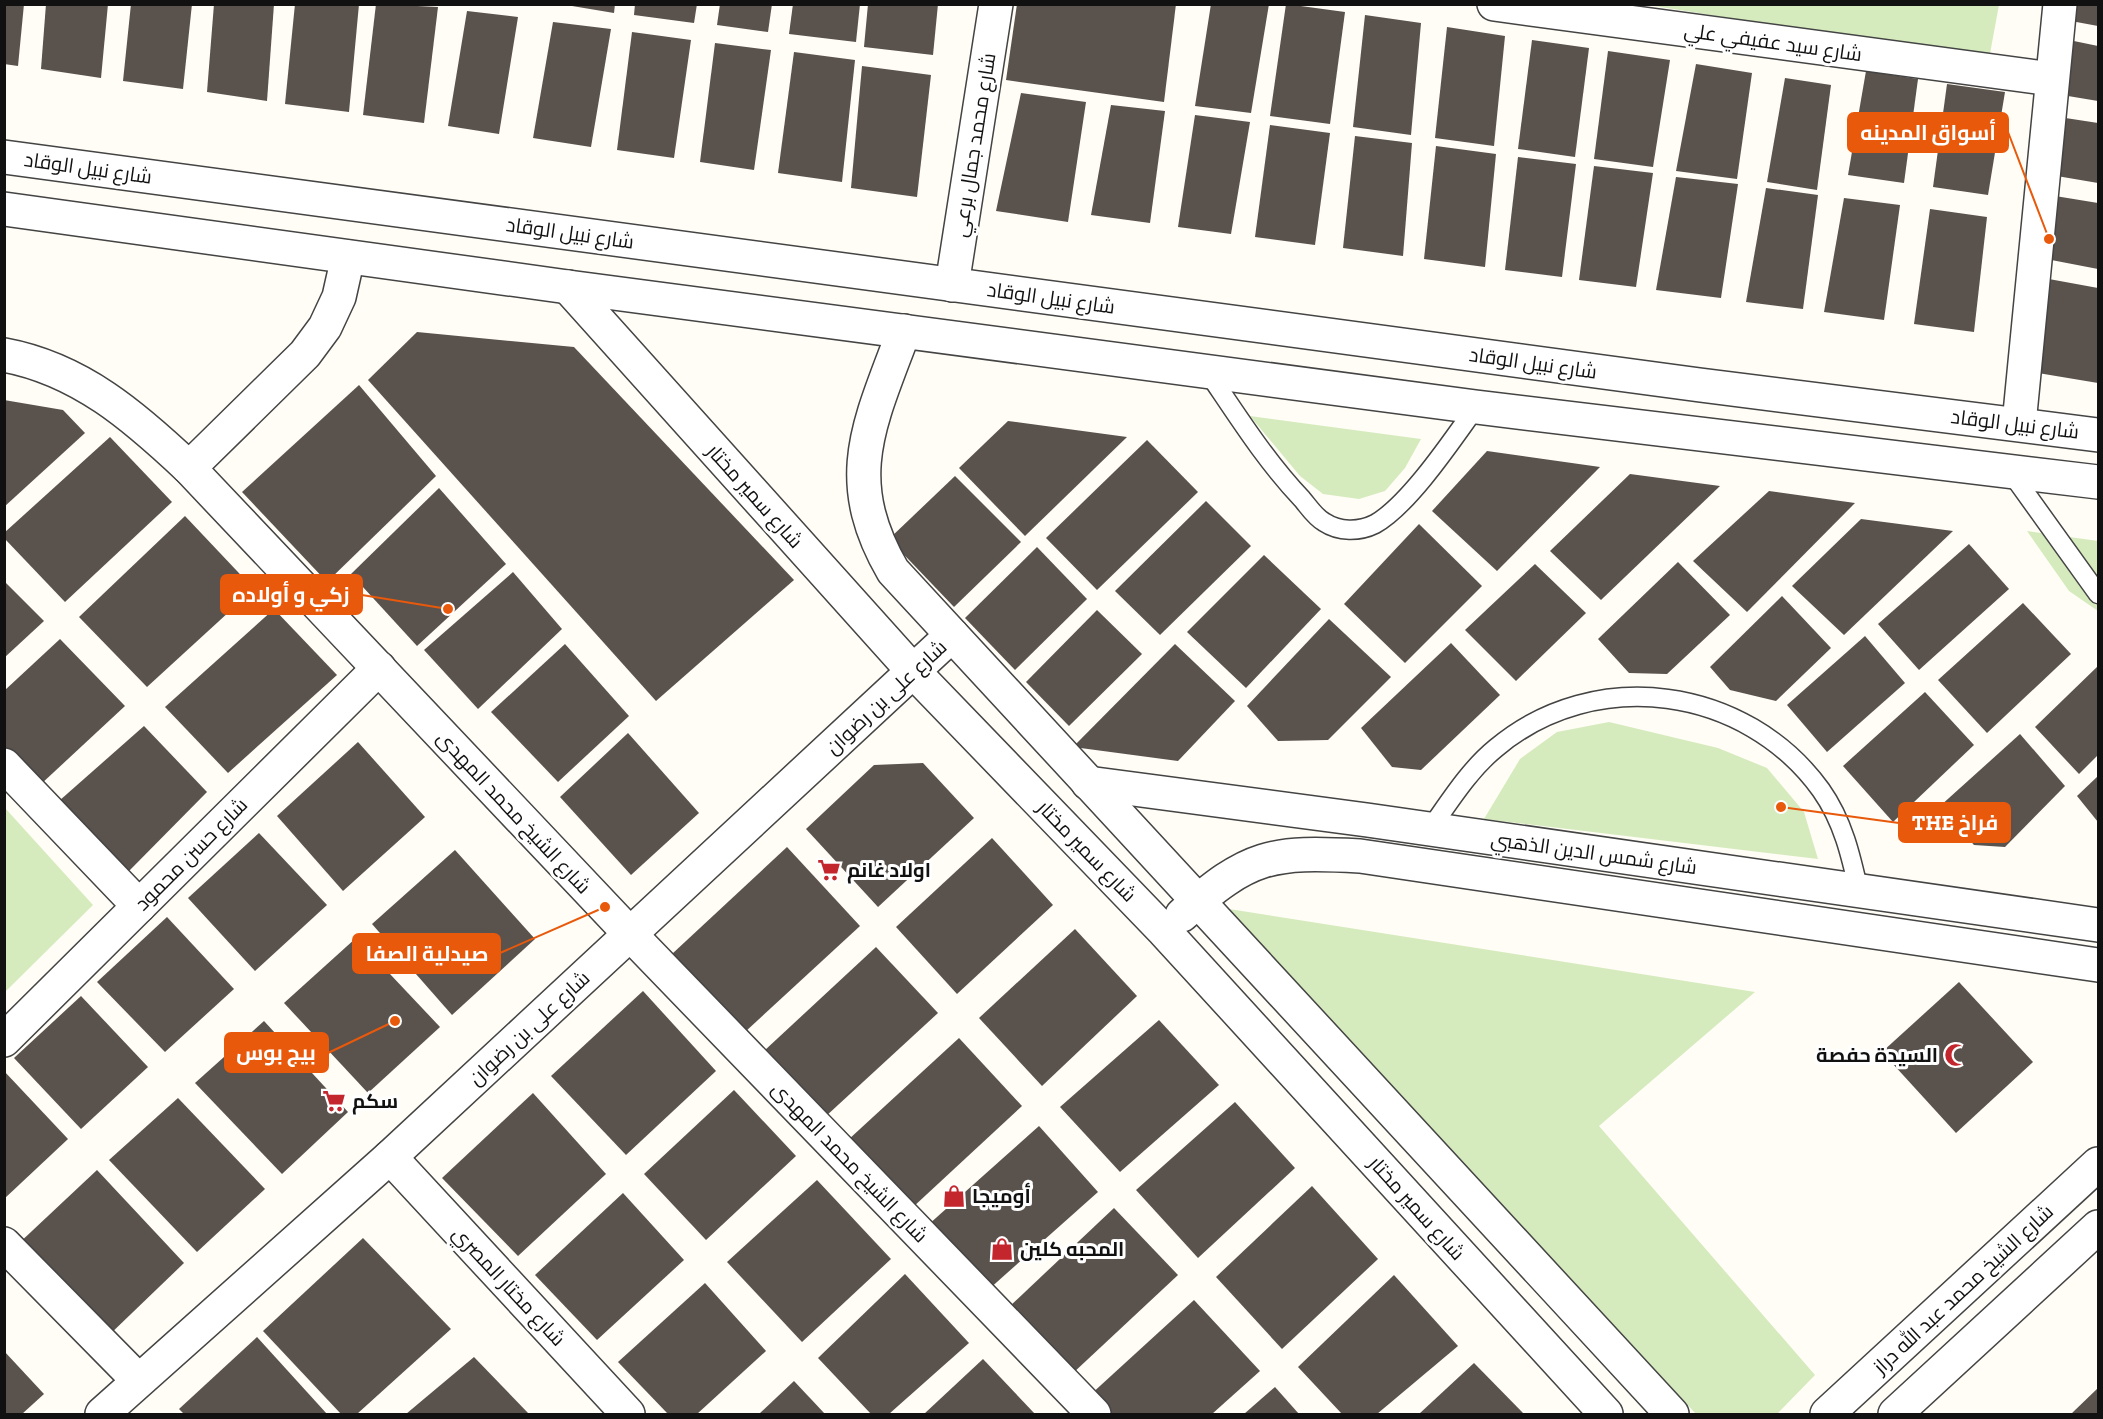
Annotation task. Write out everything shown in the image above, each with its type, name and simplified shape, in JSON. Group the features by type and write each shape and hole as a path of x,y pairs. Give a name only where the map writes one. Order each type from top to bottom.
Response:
{"street":[{"name":"شارع محمد جمال برعي","path":"952,285 996,4"},
{"name":"شارع سيد عفيفي علي","path":"1494,4 1647,15 2052,79"},
{"path":"2019,424 2060,4"},
{"name":"شارع نبيل الوقاد","path":"4,157 1700,385 2098,435"},
{"path":"4,209 568,287 1476,407 2098,482"},
{"path":"189,468 305,354 325,327 339,297 348,257"},
{"name":"شارع سمير مختار","path":"568,287 913,671 1164,931 1606,1414"},
{"path":"904,331 872,418 864,448 863,481 866,513 877,543 893,571 1672,1414"},
{"name":"شارع الشيخ محمد المهدى","path":"4,355 44,366 99,392 139,422 189,468 630,934 1094,1414"},
{"path":"1692,433 1700,385"},
{"name":"شارع على بن رضوان","path":"102,1414 390,1157 952,635"},
{"name":"شارع حسن محمود","path":"4,1040 379,668"},
{"path":"4,765 139,906"},
{"name":"شارع شمس الدين الذهبي","path":"1088,783 1367,820 2098,925"},
{"path":"1360,856 1367,820"},
{"name":"شارع شمس الدين الذهبي","path":"1164,931 1229,876 1261,860 1309,853 1360,856 2098,966"},
{"name":"شارع مختار المصري","path":"390,1157 628,1414"},
{"name":"شارع الشيخ محمد عبد الله دراز","path":"1827,1414 2098,1164"},
{"path":"1895,1414 2098,1227"},
{"path":"4,1244 138,1380"}],"lane":[{"path":"1206,370 1276,472 1323,522 1340,529 1359,530 1377,523 1392,510 1427,474 1476,407"},
{"path":"2009,470 2098,594"},
{"path":"1430,829 1460,787 1495,748 1540,719 1589,701 1631,697 1694,703 1743,722 1761,734 1787,752 1822,791 1846,838 1859,892"}],"green space":[{"path":"1648,5 1999,5 1989,59"},
{"path":"1250,416 1421,439 1405,468 1385,491 1359,499 1323,494 1300,476"},
{"path":"2027,531 2098,541 2098,611 2069,591"},
{"path":"1609,722 1718,748 1767,768 1804,812 1818,859 1484,819 1520,759 1557,732"},
{"path":"5,808 93,905 5,992"},
{"path":"1229,909 1755,992 1599,1126 1815,1375 1777,1414 1696,1414"}],"building":[{"path":"4,4 24,4 18,66 4,64"},
{"path":"46,4 108,4 101,78 41,69"},
{"path":"131,4 192,4 183,89 123,81"},
{"path":"214,4 274,4 267,101 207,92"},
{"path":"295,4 359,4 349,112 285,104"},
{"path":"376,4 438,7 424,123 363,115"},
{"path":"560,4 615,4 614,13"},
{"path":"635,4 697,4 694,23 634,15"},
{"path":"720,4 772,4 768,32 717,25"},
{"path":"793,4 860,4 856,42 789,34"},
{"path":"868,4 938,4 933,55 864,47"},
{"path":"1017,4 1176,4 1164,102 1006,80"},
{"path":"1211,4 1269,4 1251,113 1195,106"},
{"path":"1286,4 1345,12 1330,124 1270,116"},
{"path":"2073,4 2098,4 2098,26 2071,21"},
{"path":"467,11 518,17 499,134 448,126"},
{"path":"1365,15 1421,23 1411,135 1353,127"},
{"path":"553,22 611,29 591,147 533,138"},
{"path":"1447,27 1505,36 1494,146 1435,138"},
{"path":"632,32 691,40 674,158 617,150"},
{"path":"1532,40 1589,48 1575,157 1518,149"},
{"path":"2069,40 2098,46 2098,101 2062,95"},
{"path":"715,43 771,50 754,170 700,162"},
{"path":"1608,51 1670,60 1653,167 1594,159"},
{"path":"794,52 855,60 842,182 778,173"},
{"path":"1696,64 1752,73 1737,179 1676,171"},
{"path":"862,66 931,75 917,197 851,188"},
{"path":"1866,71 1918,79 1904,183 1848,175"},
{"path":"1785,78 1831,85 1817,190 1767,182"},
{"path":"1947,84 2005,92 1988,195 1933,187"},
{"path":"1021,93 1086,102 1068,222 996,211"},
{"path":"1111,105 1165,111 1150,223 1091,215"},
{"path":"1195,115 1250,122 1231,234 1178,227"},
{"path":"2059,117 2098,123 2098,183 2051,175"},
{"path":"1270,125 1330,133 1315,245 1255,237"},
{"path":"1355,136 1412,143 1403,256 1343,248"},
{"path":"1436,146 1496,154 1485,267 1424,259"},
{"path":"1518,157 1576,164 1562,277 1505,270"},
{"path":"1594,166 1653,173 1636,287 1579,280"},
{"path":"1676,177 1738,184 1721,298 1656,290"},
{"path":"1766,188 1818,195 1803,309 1746,302"},
{"path":"2049,195 2098,203 2098,269 2041,258"},
{"path":"1844,198 1900,205 1884,320 1824,312"},
{"path":"1930,209 1987,217 1974,332 1914,324"},
{"path":"2038,277 2098,288 2098,383 2026,371"},
{"path":"417,332 574,347 794,580 656,701 368,380"},
{"path":"359,385 436,476 327,582 242,492"},
{"path":"4,400 63,410 85,433 4,507"},
{"path":"1008,421 1127,437 1025,536 959,468"},
{"path":"110,437 172,502 65,602 4,538 4,533"},
{"path":"1147,440 1198,492 1097,590 1046,538"},
{"path":"1487,451 1600,467 1497,571 1432,511"},
{"path":"1630,474 1720,486 1601,600 1550,551"},
{"path":"955,476 1021,542 954,607 889,539"},
{"path":"439,488 506,564 417,646 351,574"},
{"path":"1769,491 1855,503 1747,612 1693,561"},
{"path":"1206,501 1251,546 1160,635 1115,591"},
{"path":"185,516 254,589 147,687 79,617"},
{"path":"1861,519 1953,531 1844,635 1792,586"},
{"path":"1419,524 1482,586 1405,663 1344,604"},
{"path":"1969,544 2009,589 1919,670 1878,624"},
{"path":"1037,547 1087,599 1015,670 965,618"},
{"path":"1264,555 1321,609 1246,688 1187,632"},
{"path":"1678,562 1730,615 1667,674 1629,673 1598,639"},
{"path":"1535,564 1586,613 1516,681 1465,630"},
{"path":"513,572 562,629 478,709 424,650"},
{"path":"4,581 44,621 4,658"},
{"path":"1782,596 1831,648 1776,701 1730,690 1710,667"},
{"path":"2023,603 2071,654 1987,733 1938,680"},
{"path":"274,609 337,675 228,773 165,707"},
{"path":"1097,610 1142,654 1069,726 1026,682"},
{"path":"1329,619 1391,677 1328,740 1278,741 1247,706"},
{"path":"1865,636 1905,683 1827,752 1787,705"},
{"path":"60,639 125,706 40,785 4,747 4,691"},
{"path":"1451,643 1500,695 1421,770 1392,767 1361,728"},
{"path":"565,644 629,716 558,782 491,712"},
{"path":"1175,644 1235,701 1178,761 1073,747"},
{"path":"2098,666 2098,755 2079,774 2035,727"},
{"path":"1925,692 1974,745 1893,822 1843,766"},
{"path":"144,726 207,792 128,872 59,801"},
{"path":"628,733 699,813 631,875 560,797"},
{"path":"2020,734 2065,786 2005,847 1974,845 1939,807"},
{"path":"358,742 425,817 343,891 277,816"},
{"path":"923,763 974,818 878,907 806,829 874,765"},
{"path":"2098,776 2098,822 2077,796"},
{"path":"259,833 327,905 255,971 188,898"},
{"path":"992,838 1053,905 957,994 896,927"},
{"path":"787,847 860,926 745,1032 672,954"},
{"path":"455,850 535,939 452,1015 372,924"},
{"path":"167,917 234,989 165,1052 97,982"},
{"path":"1075,929 1137,996 1042,1086 979,1018"},
{"path":"356,938 440,1027 368,1093 284,1003"},
{"path":"876,947 938,1013 825,1117 764,1051"},
{"path":"1959,982 2033,1062 1956,1133 1882,1052"},
{"path":"643,991 716,1071 626,1155 551,1076"},
{"path":"81,996 148,1067 81,1129 14,1058"},
{"path":"1159,1020 1219,1085 1120,1172 1060,1107"},
{"path":"264,1021 348,1112 282,1174 195,1083"},
{"path":"959,1038 1022,1106 912,1208 848,1140"},
{"path":"4,1071 68,1139 4,1199"},
{"path":"734,1090 796,1156 706,1240 644,1174"},
{"path":"533,1093 606,1174 518,1256 442,1178"},
{"path":"178,1098 265,1189 197,1252 109,1160"},
{"path":"1235,1102 1295,1168 1198,1258 1136,1190"},
{"path":"1039,1126 1098,1192 988,1290 928,1225"},
{"path":"97,1170 184,1263 105,1339 16,1246"},
{"path":"817,1180 891,1259 802,1342 727,1262"},
{"path":"1312,1186 1378,1259 1282,1349 1216,1277"},
{"path":"623,1193 684,1260 597,1340 535,1275"},
{"path":"1114,1208 1178,1275 1072,1374 1009,1307"},
{"path":"363,1238 451,1329 357,1414 341,1414 263,1331"},
{"path":"905,1274 969,1343 889,1414 871,1414 818,1358"},
{"path":"1394,1275 1458,1346 1377,1414 1342,1414 1298,1367"},
{"path":"705,1283 766,1351 697,1414 668,1414 618,1362"},
{"path":"1194,1300 1260,1371 1212,1414 1106,1414 1089,1396"},
{"path":"257,1337 327,1414 184,1414 179,1409"},
{"path":"4,1351 44,1394 22,1414 4,1414"},
{"path":"474,1357 529,1414 406,1414"},
{"path":"983,1359 1035,1414 924,1414"},
{"path":"1474,1363 1524,1414 1419,1414"},
{"path":"794,1381 825,1414 759,1414"},
{"path":"1275,1387 1299,1414 1244,1414"},
{"path":"2098,1388 2098,1414 2071,1414"}],"place":[{"name":"أسواق المدينه","path":"2049,239"},
{"name":"زكي و أولاده","path":"448,609"},
{"name":"THE فراخ","path":"1781,807"},
{"name":"اولاد غانم","path":"829,870"},
{"name":"صيدلية الصفا","path":"605,907"},
{"name":"بيج بوس","path":"395,1021"},
{"name":"السيدة حفصة","path":"1956,1055"},
{"name":"سكم","path":"334,1101"},
{"name":"أوميجا","path":"954,1196"},
{"name":"المحبه كلين","path":"1002,1249"}]}
